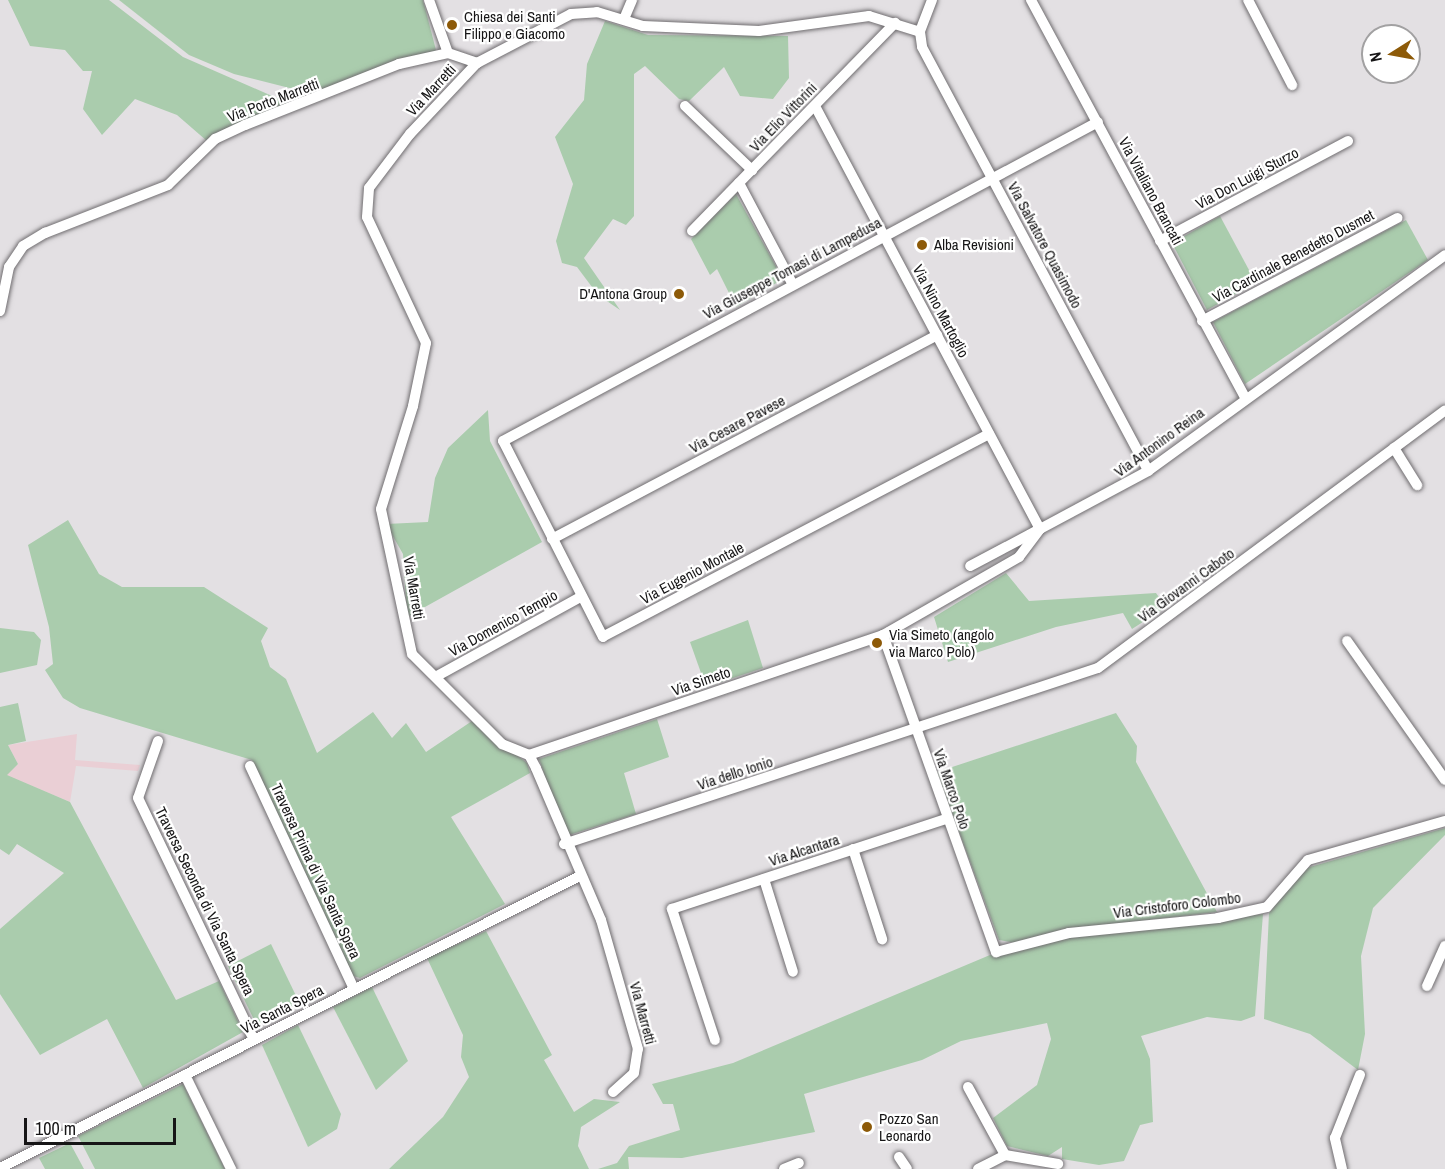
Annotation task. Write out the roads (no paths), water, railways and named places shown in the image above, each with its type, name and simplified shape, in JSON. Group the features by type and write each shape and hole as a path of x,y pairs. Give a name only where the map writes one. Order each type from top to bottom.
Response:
{"street":[{"path":"429,0 448,53 477,63"},
{"path":"624,19 632,0"},
{"path":"920,32 932,0"},
{"name":"Via Vitaliano Brancati","path":"1031,0 1244,396"},
{"path":"1248,0 1292,85"},
{"name":"Via Marretti","path":"613,1092 634,1073 638,1049 601,920 578,877 529,755 502,744 439,675 423,668 412,654 381,508 413,406 426,343 367,217 369,188 410,134 477,63 571,14 597,12 643,26 759,31 862,16 895,22 920,32"},
{"name":"Via Elio Vittorini","path":"692,231 895,22"},
{"name":"Via Salvatore Quasimodo","path":"920,32 922,47 1148,471"},
{"name":"Via Porto Marretti","path":"0,311 3,284 23,246 168,185 215,140 399,64 448,53"},
{"path":"686,106 752,170"},
{"name":"Via Nino Martoglio","path":"815,106 1040,530"},
{"name":"Via Giuseppe Tomasi di Lampedusa","path":"503,441 1098,122"},
{"name":"Via Don Luigi Sturzo","path":"1160,241 1348,141"},
{"path":"739,183 793,285"},
{"name":"Via Cardinale Benedetto Dusmet","path":"1202,321 1397,218"},
{"name":"Via Antonino Reina","path":"883,635 1019,557 1040,530 1148,471 1244,396 1445,255"},
{"name":"Via Cesare Pavese","path":"552,539 937,335"},
{"name":"Via Giovanni Caboto","path":"915,730 1098,668 1445,410"},
{"name":"Via Eugenio Montale","path":"503,441 603,637 989,434"},
{"path":"1394,448 1417,485"},
{"path":"970,566 1040,530"},
{"name":"Via Domenico Tempio","path":"439,675 582,596"},
{"name":"Via Marco Polo","path":"883,635 946,819 996,952"},
{"name":"Via Simeto","path":"529,755 883,635"},
{"path":"1347,640 1445,780"},
{"name":"Via dello Ionio","path":"564,844 915,730"},
{"name":"Traversa Seconda di Via Santa Spera","path":"158,741 138,798 254,1040"},
{"name":"Traversa Prima di Via Santa Spera","path":"250,766 354,989"},
{"name":"Via Alcantara","path":"715,1040 672,909 946,819"},
{"name":"Via Cristoforo Colombo","path":"996,952 1069,933 1218,918 1267,907 1308,860 1445,821"},
{"path":"854,849 882,939"},
{"name":"Via Santa Spera","path":"0,1167 578,877"},
{"path":"764,879 793,972"},
{"path":"1427,986 1445,946"},
{"path":"185,1075 231,1169"},
{"path":"1342,1169 1335,1138 1360,1075"},
{"path":"968,1088 1005,1155"},
{"path":"978,1169 1005,1155 1058,1164"},
{"path":"899,1157 907,1169"},
{"path":"784,1169 799,1163"}],"place":[{"name":"Chiesa dei Santi Filippo e Giacomo","path":"452,25"},
{"name":"Alba Revisioni","path":"922,245"},
{"name":"D'Antona Group","path":"679,294"},
{"name":"Via Simeto (angolo via Marco Polo)","path":"877,643"},
{"name":"Pozzo San Leonardo","path":"867,1127"}]}
